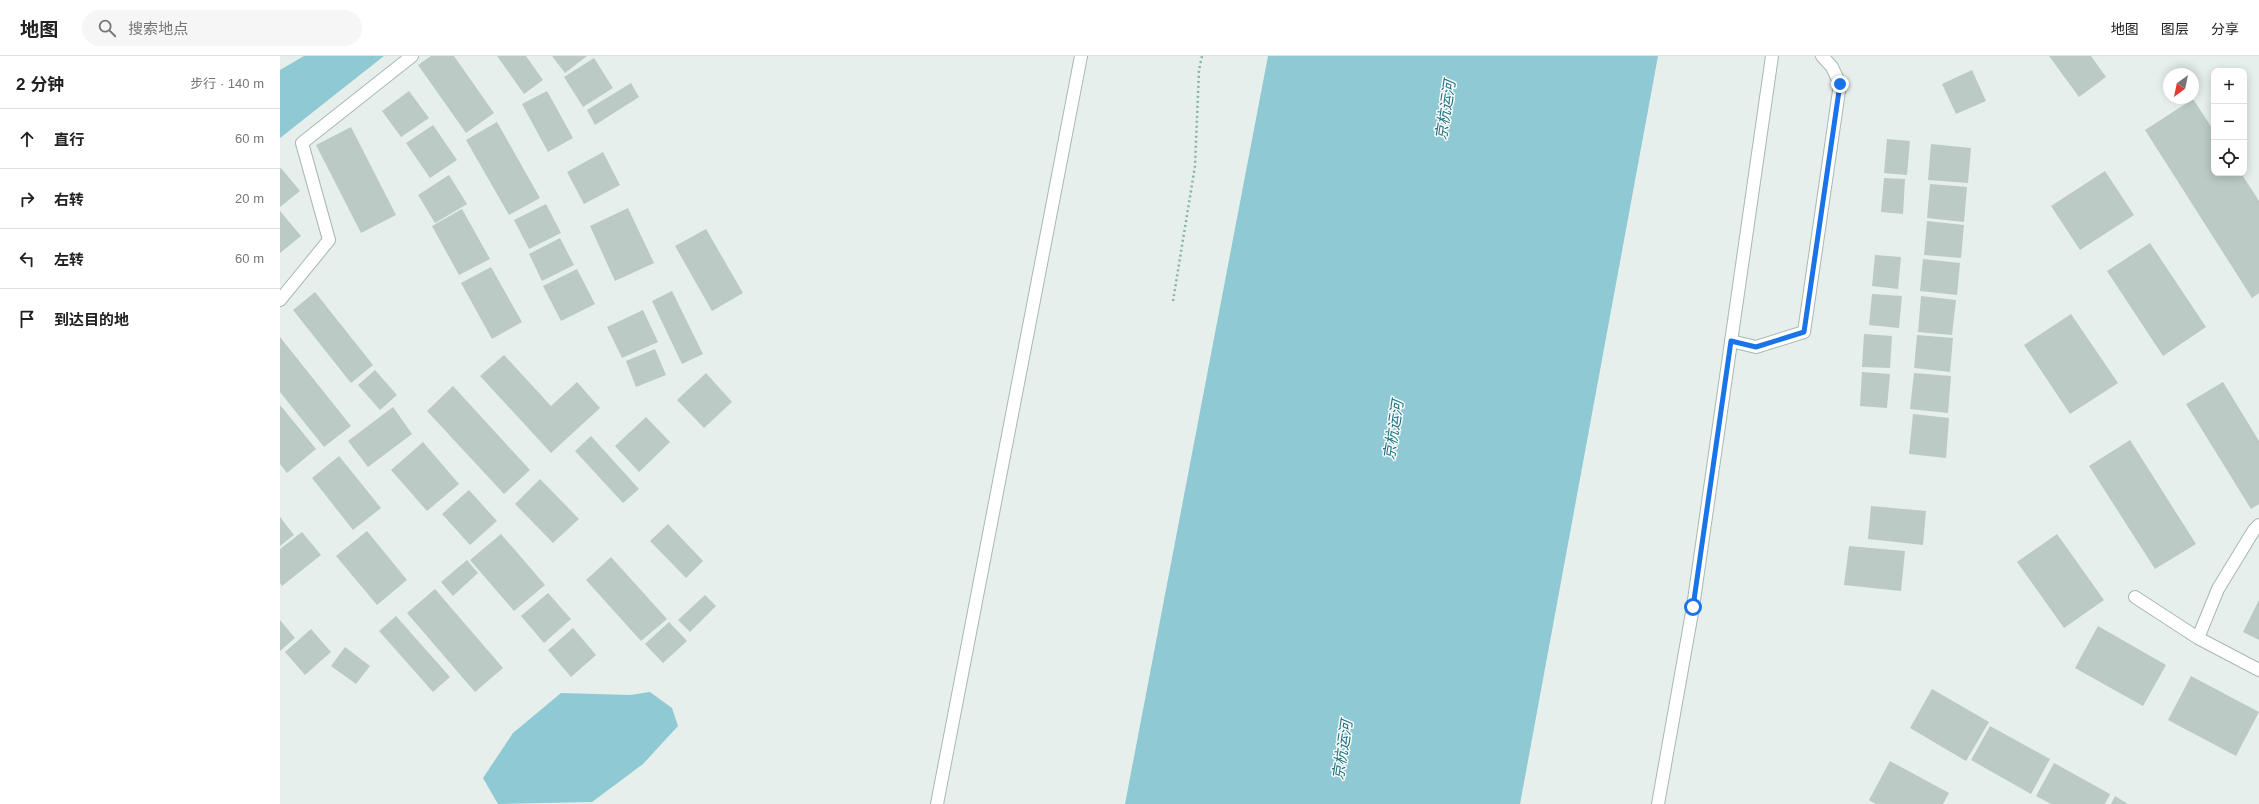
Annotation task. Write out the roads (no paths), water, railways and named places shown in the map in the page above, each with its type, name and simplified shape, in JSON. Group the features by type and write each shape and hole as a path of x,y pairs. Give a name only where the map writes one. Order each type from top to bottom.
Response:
{"street":[{"path":"280,300 330,240 302,144 412,56"},
{"path":"937,804 1081,56"},
{"path":"1658,804 1693,607 1772,56"},
{"path":"1731,341 1756,347 1804,332 1840,84 1832,67 1822,56"},
{"path":"2198,638 2218,589 2254,530 2259,525"},
{"path":"2135,597 2198,638 2259,670"}],"water":[{"path":"304,56 384,56 280,138 280,70"},
{"name":"京杭运河","path":"1268,56 1658,56 1520,804 1125,804"},
{"path":"650,692 672,708 678,726 643,764 592,802 498,804 483,778 513,733 561,693 630,695"}]}
